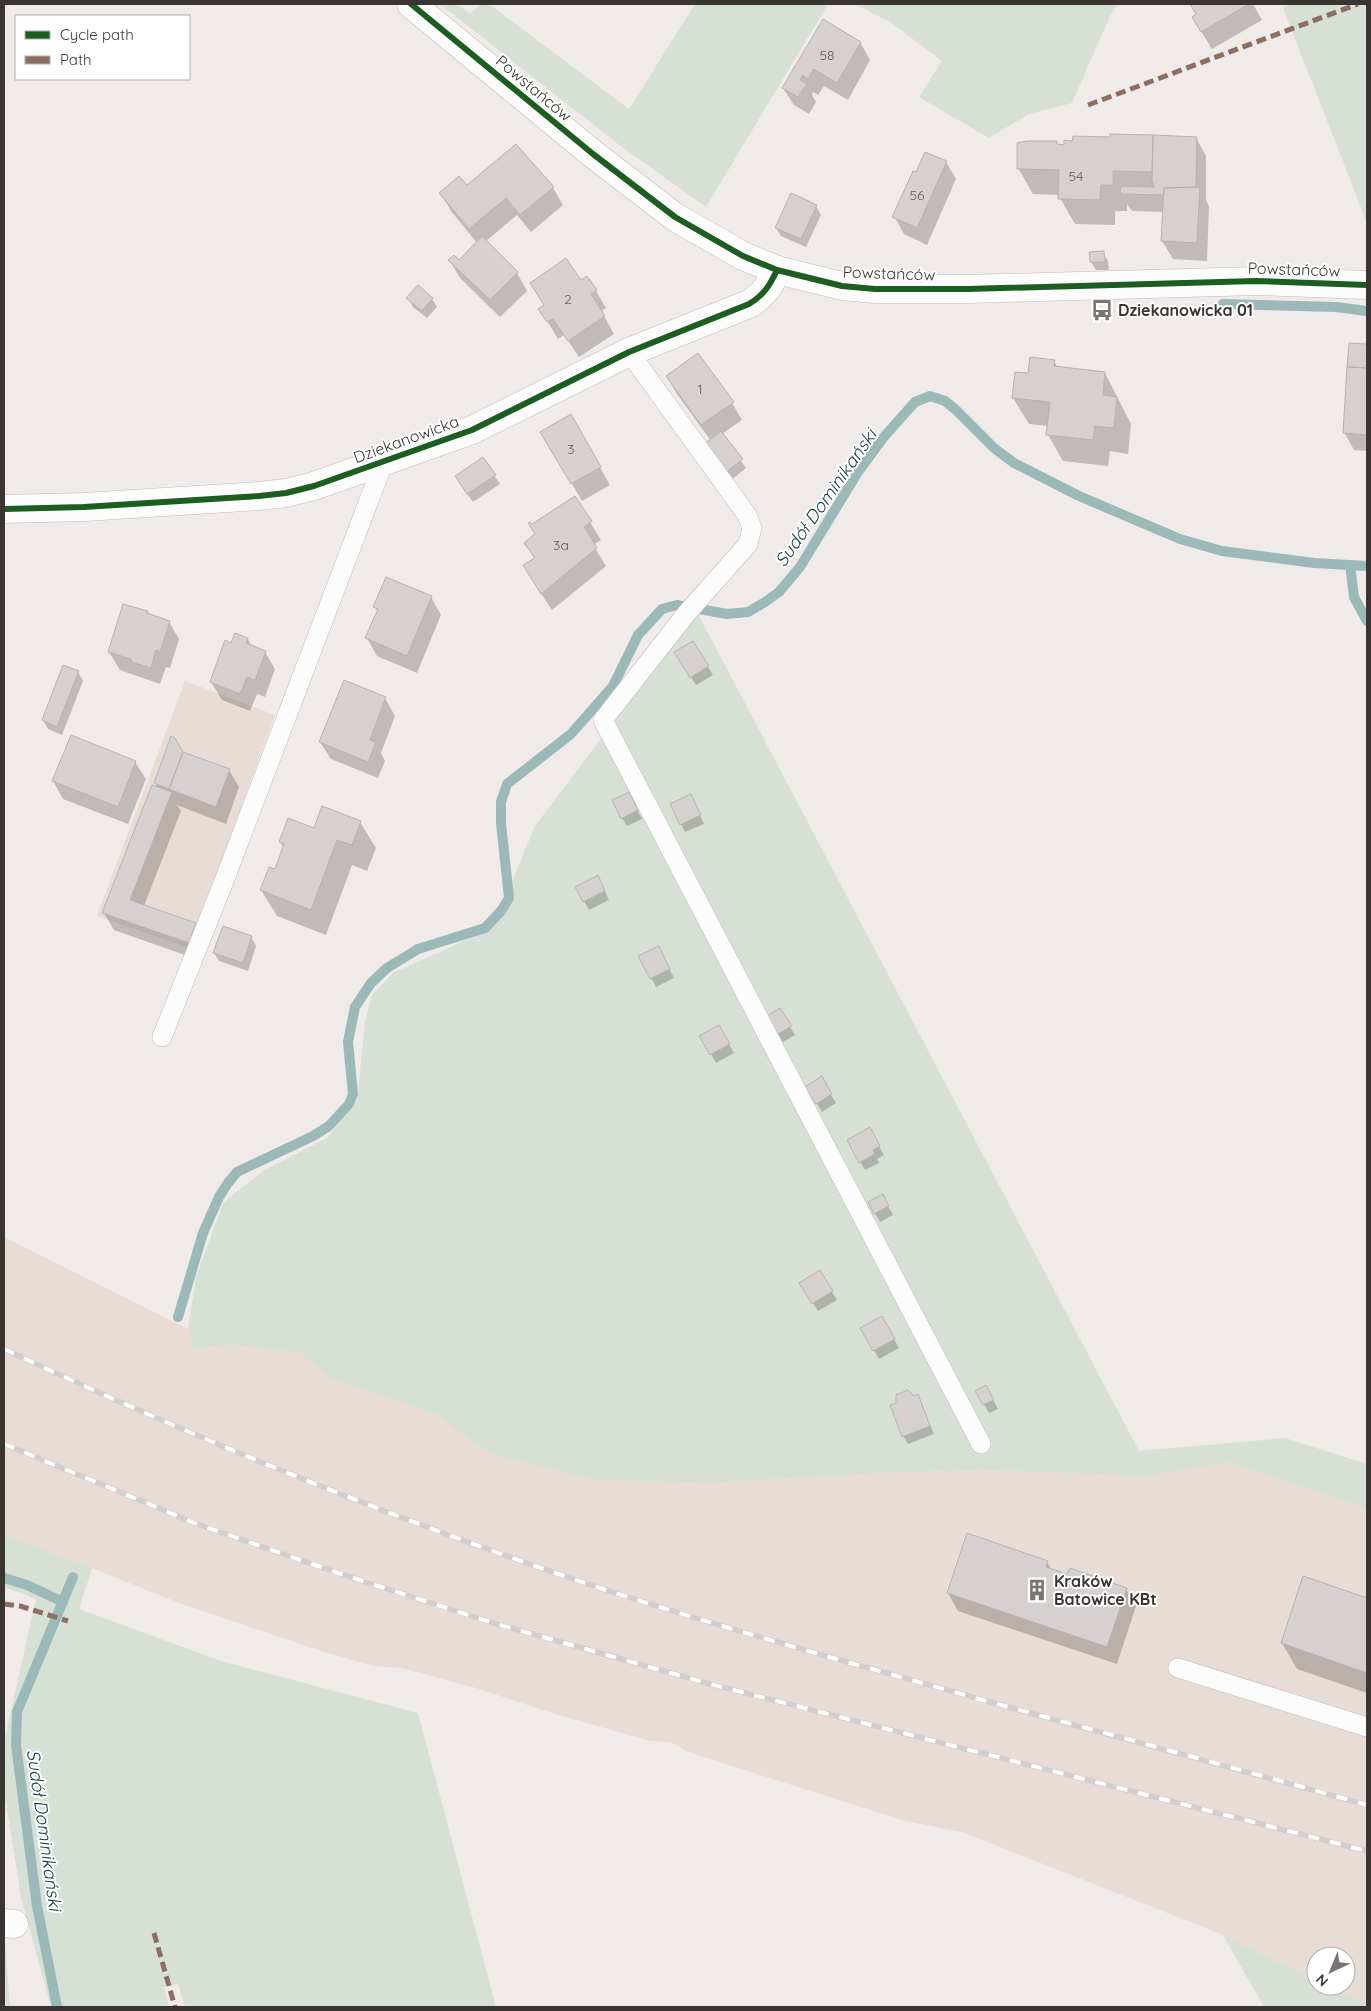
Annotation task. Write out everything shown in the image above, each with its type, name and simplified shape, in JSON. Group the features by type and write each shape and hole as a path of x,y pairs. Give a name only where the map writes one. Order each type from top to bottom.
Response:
{"street":[{"name":"Powstańców","path":"411,4 593,154 660,206 710,239 743,256 777,270 834,284 875,289 1256,281 1367,285"},
{"name":"Dziekanowicka","path":"4,509 84,507 286,493 314,486 472,430 629,352 749,304 760,297 768,288 777,270"}],"lane":[{"path":"629,352 747,515 752,528 748,544 686,614 603,720 981,1444"},
{"path":"162,1037 224,882 384,461"},
{"path":"1178,1668 1367,1728"}],"shaded area":[{"path":"440,4 457,4 470,14 482,4 489,4 629,109 695,4 828,4 706,207 618,144"},
{"path":"855,4 1118,4 1110,16 1072,103 1029,114 989,138 919,97 942,61 890,22"},
{"path":"1290,4 1367,4 1367,223 1283,8"},
{"path":"697,612 1139,1451 1285,1438 1367,1464 1367,1508 1230,1463 1142,1476 984,1470 884,1473 711,1483 595,1480 493,1454 472,1442 436,1414 329,1377 301,1353 232,1345 193,1348 188,1329 196,1277 223,1203 263,1171 327,1138 357,1101 365,1021 372,995 393,973 473,937 506,896 535,826"},
{"path":"185,681 275,715 190,948 97,916"},
{"path":"4,1237 188,1329 193,1348 232,1345 302,1353 329,1377 436,1414 472,1442 493,1454 595,1480 711,1483 884,1473 984,1470 1142,1476 1230,1463 1367,1508 1367,2003 1351,1996 1356,1996 1356,1946 1306,1946 1306,1975 1223,1935 962,1832 905,1821 688,1752 672,1743 647,1740 555,1714 476,1688 402,1668 374,1666 321,1651 179,1603 4,1535"},
{"path":"4,1535 92,1568 79,1609 221,1661 418,1713 496,2007 185,2007 178,1984 164,1987 169,2007 51,2007 21,1897 4,1790 4,1742 36,1599 4,1587"},
{"path":"1223,1935 1306,1975 1306,1996 1351,1996 1367,2003 1367,2007 1264,2007"},
{"path":"5,1943 10,2007 4,2007"}],"building":[{"path":"1190,4 1249,4 1201,32 1192,17 1196,14"},
{"path":"823,19 861,42 837,83 814,69 808,79 803,75 800,80 807,84 798,97 782,88"},
{"path":"1110,134 1153,135 1152,172 1113,171 1113,185 1101,185 1100,200 1058,199 1059,170 1017,169 1017,143 1057,141 1057,144 1064,145 1064,140 1072,141 1073,136 1110,137"},
{"path":"1153,135 1197,137 1196,187 1164,188 1164,195 1120,194 1121,186 1154,187 1152,183"},
{"path":"516,144 554,187 520,215 506,198 469,229 439,193 459,176 467,185"},
{"path":"925,152 947,161 917,228 892,217 913,171 916,172"},
{"path":"1200,187 1197,243 1161,241 1164,188"},
{"path":"791,193 817,205 801,239 775,228"},
{"path":"482,236 518,272 490,300 448,260 454,255 459,260"},
{"path":"1104,251 1105,262 1090,262 1089,252"},
{"path":"566,258 581,280 587,276 597,290 591,294 605,316 568,341 553,319 547,322 538,309 544,305 530,283"},
{"path":"418,285 433,298 422,311 406,298"},
{"path":"1349,343 1367,344 1367,368 1347,367"},
{"path":"698,353 734,402 701,425 666,376"},
{"path":"1030,357 1055,360 1054,366 1105,372 1103,395 1117,397 1114,428 1095,426 1093,440 1046,435 1050,402 1012,398 1015,372 1028,373"},
{"path":"1347,367 1367,368 1367,435 1343,433"},
{"path":"571,414 601,467 571,484 540,432"},
{"path":"721,431 743,459 725,473 703,445"},
{"path":"483,457 496,475 467,494 455,476"},
{"path":"575,496 592,521 584,527 597,548 541,594 523,565 535,558 524,543 535,534 528,523 532,524"},
{"path":"386,577 432,596 407,656 365,638 378,609 373,607"},
{"path":"123,604 148,611 147,613 170,621 160,652 156,650 151,668 108,652"},
{"path":"235,633 248,638 246,643 266,651 255,680 247,677 240,694 210,682 225,640 231,643"},
{"path":"693,641 709,666 690,678 674,652"},
{"path":"63,665 79,671 57,727 42,720"},
{"path":"344,680 386,697 370,740 376,742 368,762 319,742"},
{"path":"71,735 136,761 118,807 52,781"},
{"path":"171,736 175,738 183,752 169,789 154,783"},
{"path":"183,752 230,769 216,807 169,789"},
{"path":"152,785 172,792 130,900 196,923 189,943 102,913"},
{"path":"629,792 638,810 621,819 612,800"},
{"path":"691,794 701,815 680,825 670,804"},
{"path":"322,806 361,821 352,845 337,840 311,910 260,890 269,867 275,869 284,844 279,842 288,818 314,828"},
{"path":"598,875 605,891 583,902 575,887"},
{"path":"223,926 252,936 243,963 213,953"},
{"path":"659,946 670,969 650,979 638,956"},
{"path":"780,1008 792,1026 778,1034 767,1016"},
{"path":"719,1025 730,1044 710,1055 699,1036"},
{"path":"822,1076 832,1094 816,1104 805,1087"},
{"path":"870,1127 880,1146 873,1150 875,1154 859,1163 847,1140"},
{"path":"883,1194 889,1206 874,1214 868,1202"},
{"path":"820,1270 833,1291 812,1304 799,1283"},
{"path":"882,1316 895,1339 873,1351 860,1328"},
{"path":"986,1385 994,1400 983,1405 975,1391"},
{"path":"908,1390 914,1396 918,1394 930,1426 902,1437 890,1405 896,1403 896,1395"},
{"name":"Kraków Batowice KBt","path":"967,1533 1048,1561 1046,1567 1067,1574 1070,1568 1127,1588 1107,1647 947,1593"},
{"path":"1303,1576 1367,1598 1367,1673 1281,1643"}],"waterway":[{"path":"1223,304 1336,307 1367,311"},
{"name":"Sudół Dominikański","path":"178,1317 203,1233 219,1197 228,1183 237,1172 313,1136 329,1126 349,1104 353,1094 348,1042 355,1007 371,983 387,968 418,949 485,928 501,911 509,898 501,823 501,802 507,784 571,734 613,686 638,635 662,609 677,605 727,614 748,612 779,592 800,567 858,472 883,438 915,402 930,396 945,401 994,448 1014,463 1079,496 1180,539 1222,551 1314,563 1367,566"},
{"path":"1350,565 1354,597 1367,621"},
{"name":"Sudół Dominikański","path":"57,2007 37,1906 16,1745 17,1712 73,1577"},
{"path":"4,1578 27,1585 63,1602"}],"railway":[{"path":"4,1349 149,1415 296,1476 444,1533 594,1586 841,1660 1367,1805"},
{"path":"4,1444 197,1524 338,1573 493,1623 710,1684 1367,1851"}],"marked path":[{"path":"1088,105 1358,4"},
{"path":"4,1604 20,1606 68,1621"},
{"path":"154,1933 175,2007"}],"cycle path":[{"path":"411,4 593,154 675,217 743,256 777,270 842,286 875,289 968,289 1256,281 1367,285"},
{"path":"4,509 84,507 259,496 286,493 314,486 472,430 629,352 749,304 766,289 777,270"}],"place":[{"name":"Dziekanowicka 01","path":"1102,310"},
{"name":"Kraków Batowice KBt","path":"1037,1590"}]}
